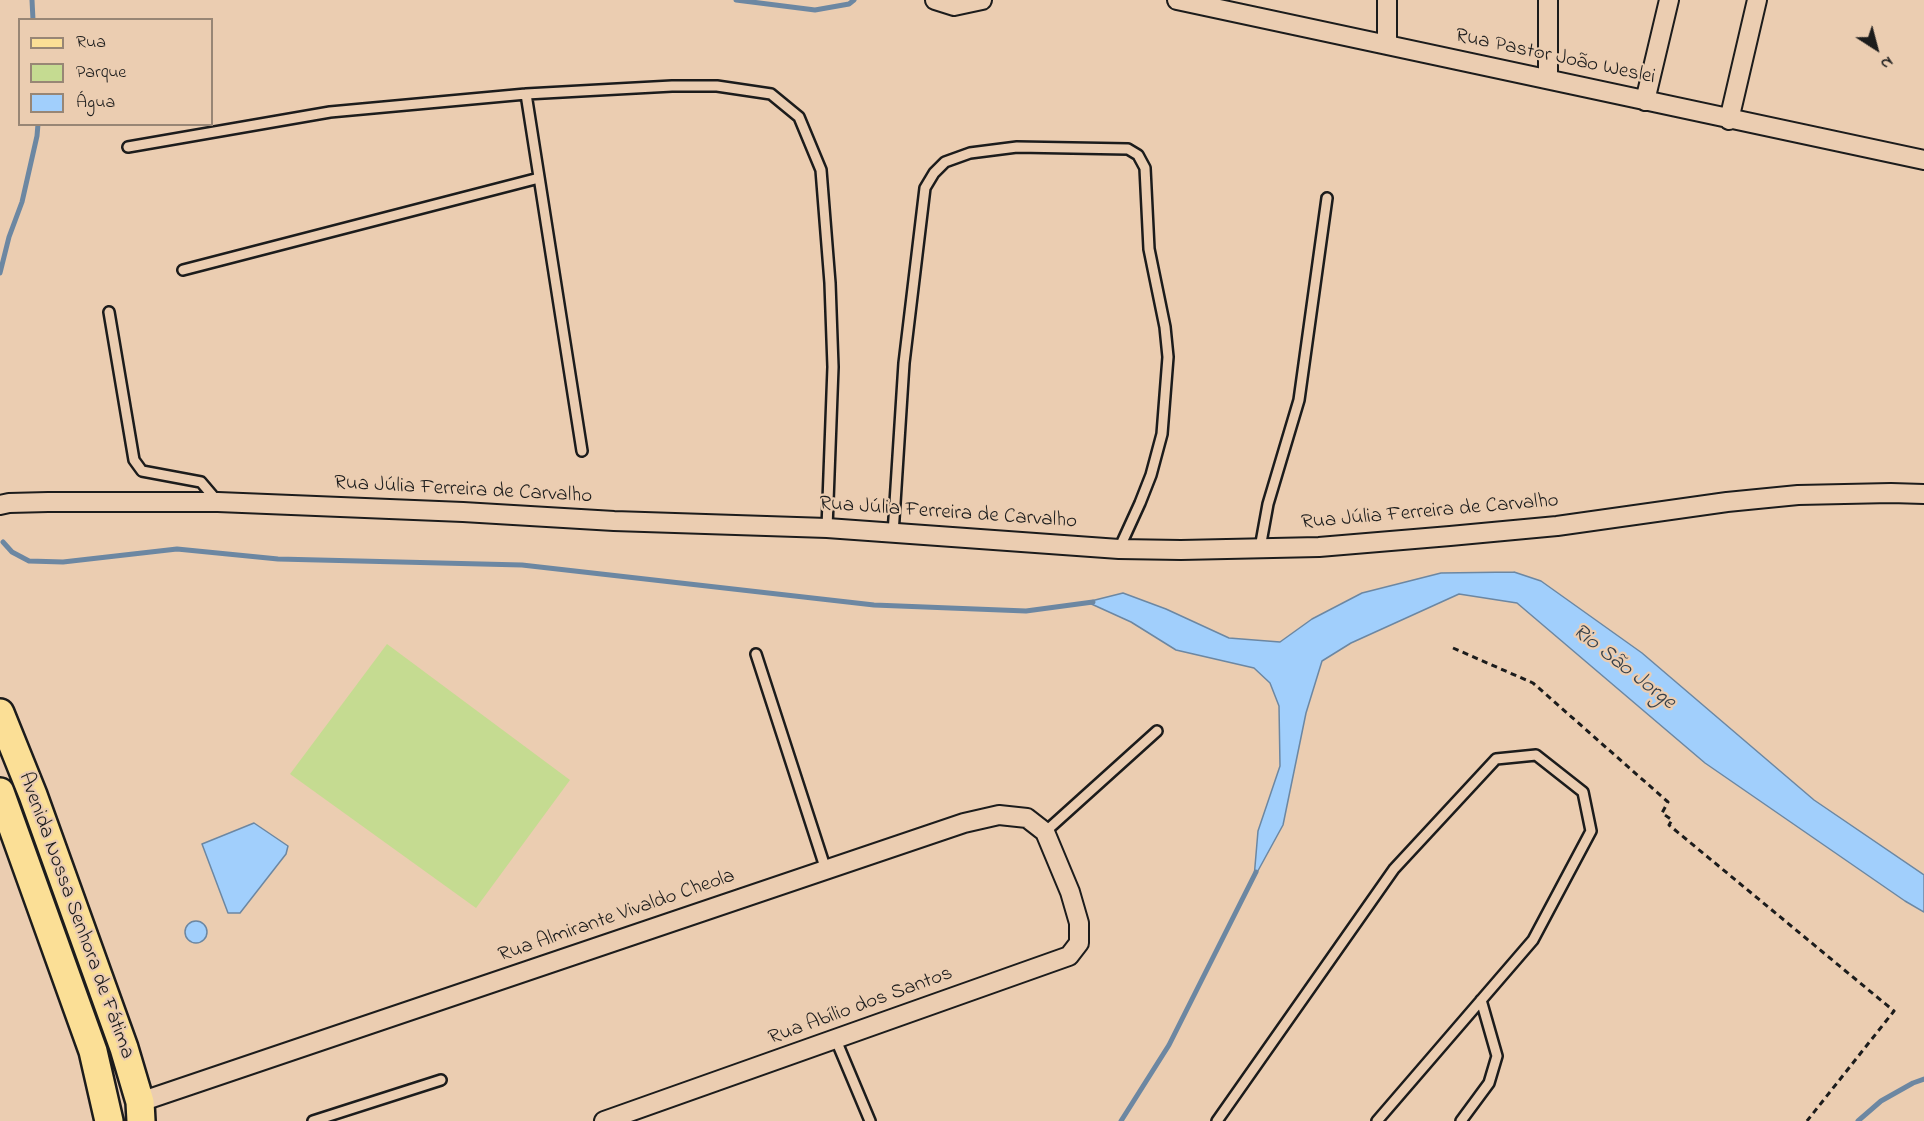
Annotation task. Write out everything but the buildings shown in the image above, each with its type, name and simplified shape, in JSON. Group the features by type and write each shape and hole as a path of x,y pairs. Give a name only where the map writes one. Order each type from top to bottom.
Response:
{"main road":[{"name":"Avenida Nossa Senhora de Fátima","path":"0,713 33,795 98,973 126,1054 140,1111"},
{"name":"Avenida Nossa Senhora de Fátima","path":"0,792 93,1051 109,1121"}],"street":[{"path":"935,0 954,6 982,0"},
{"name":"Rua Pastor João Weslei","path":"1177,0 1224,5 1387,45 1924,160"},
{"path":"1387,0 1387,45"},
{"path":"1548,0 1548,79"},
{"path":"1645,101 1669,0"},
{"path":"1729,120 1757,0"},
{"name":"Rua Júlia Ferreira de Carvalho","path":"0,505 48,502 218,502 614,521 827,528 1119,549 1318,547 1557,526 1727,502 1798,495 1924,494"},
{"name":"Rua Almirante Vivaldo Cheola","path":"140,1111 964,823 999,815 1027,818 1045,832"},
{"name":"Rua Abílio dos Santos","path":"604,1121 1069,956 1079,943 1079,923 1070,892 1045,832"}],"lane":[{"path":"128,147 330,112 526,94 672,86 717,86 771,94 799,117 821,170 831,284 833,367 827,528"},
{"path":"526,94 582,451"},
{"path":"893,534 904,363 925,188 934,173 945,162 970,153 1017,147 1128,149 1138,154 1145,168 1149,249 1165,327 1168,357 1161,434 1144,494 1119,549"},
{"path":"183,270 539,178"},
{"path":"1260,548 1268,504 1299,400 1327,198"},
{"path":"108,312 134,460 142,471 201,482 218,502"},
{"path":"756,654 826,870"},
{"path":"1045,832 1157,731"},
{"path":"1217,1121 1394,869 1496,759 1536,756 1583,792 1591,831 1533,940 1377,1121"},
{"path":"1461,1121 1489,1083 1497,1056 1481,1000"},
{"path":"836,1040 870,1121"},
{"path":"313,1121 441,1080"}],"path":[{"path":"1453,648 1533,683 1668,802 1662,813 1671,820 1669,825 1894,1011 1807,1121"}],"green space":[{"path":"387,644 570,780 476,908 290,774"}],"water":[{"name":"Rio São Jorge","path":"1514,572 1541,581 1642,653 1814,800 1924,875 1924,912 1705,763 1517,603 1459,594 1351,643 1322,661 1306,713 1283,825 1254,878 1258,831 1280,766 1279,706 1270,683 1254,668 1176,650 1131,622 1087,602 1123,593 1166,609 1229,638 1280,642 1312,619 1362,593 1441,573"},
{"path":"254,823 288,846 286,854 240,913 228,913 202,844"},
{"path":"196,921 204,924 207,932 204,940 196,943 188,940 185,932 188,924"}],"waterway":[{"path":"32,0 33,18"},
{"path":"736,0 815,10 849,4 854,0"},
{"path":"0,273 9,237 22,202 38,126"},
{"path":"3,542 12,552 29,561 63,562 177,549 278,559 522,565 874,605 1026,611 1093,602"},
{"path":"1121,1121 1169,1045 1256,872"},
{"path":"1858,1121 1881,1101 1924,1079"}]}
